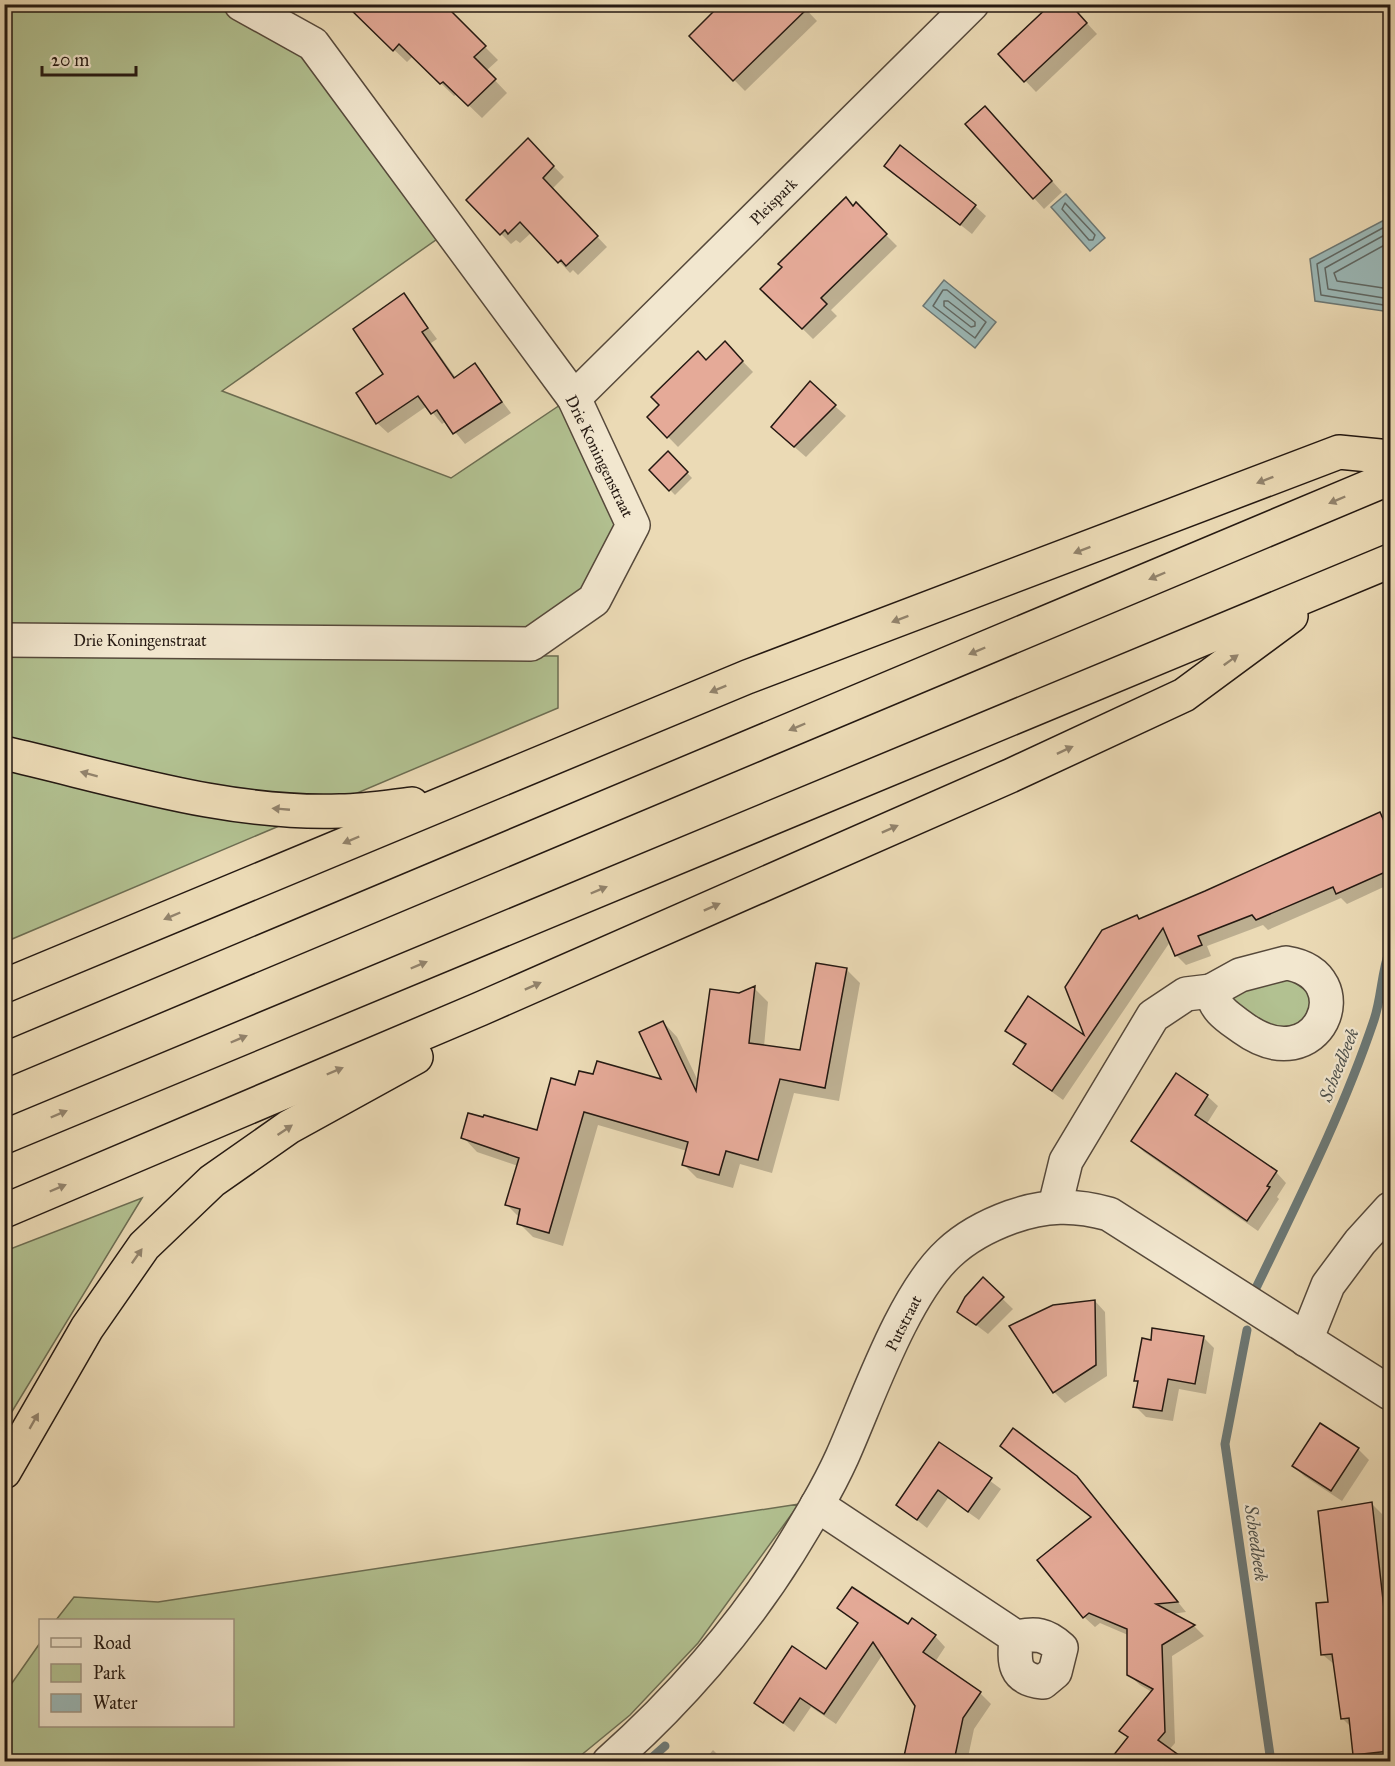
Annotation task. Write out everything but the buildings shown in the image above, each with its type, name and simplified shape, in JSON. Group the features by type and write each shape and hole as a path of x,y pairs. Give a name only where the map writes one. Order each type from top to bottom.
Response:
{"highway":[{"path":"4,986 444,801 747,677 1339,452 1390,458"},
{"path":"4,1060 1390,478"},
{"path":"4,1137 1390,561"},
{"path":"4,1211 480,1009 1012,775 1184,694 1334,585"},
{"path":"4,753 129,784 237,804 340,811 444,801"},
{"path":"4,1472 87,1328 144,1246 213,1181 279,1134 423,1053 480,1009"}],"street":[{"name":"Drie Koningenstraat","path":"4,640 531,644 594,600 633,525 574,398 313,44 241,4"},
{"name":"Pleispark","path":"574,398 972,4"},
{"path":"1055,1206 1066,1161 1153,1016 1186,994 1211,992"},
{"name":"Putstraat","path":"609,1761 677,1696 723,1642 787,1555 842,1457 885,1358 929,1275 948,1253 973,1235 1025,1212 1055,1206 1080,1206 1109,1214 1390,1393"},
{"path":"1306,1340 1328,1285 1360,1242 1390,1209"},
{"path":"817,1504 1016,1637"}],"green space":[{"path":"5,5 224,5 303,46 440,237 222,391 451,478 563,403 621,520 588,589 522,635 5,630"},
{"path":"5,654 558,656 558,708 5,942"},
{"path":"1287,977 1316,998 1294,1037 1227,1002 1235,990"},
{"path":"142,1198 5,1423 5,1251"},
{"path":"799,1504 698,1643 630,1715 574,1761 5,1762 5,1693 39,1644 39,1727 234,1727 234,1619 57,1619 74,1597 158,1602"}],"water":[{"path":"1066,194 1105,238 1090,251 1051,207"},
{"path":"1390,217 1390,312 1315,301 1310,259"},
{"path":"944,280 996,322 975,348 923,306"}],"waterway":[{"name":"Scheedbeek","path":"1257,1286 1320,1155 1349,1088 1374,1020 1390,949"},
{"name":"Scheedbeek","path":"1247,1330 1225,1444 1271,1762"},
{"path":"647,1762 665,1746"}]}
